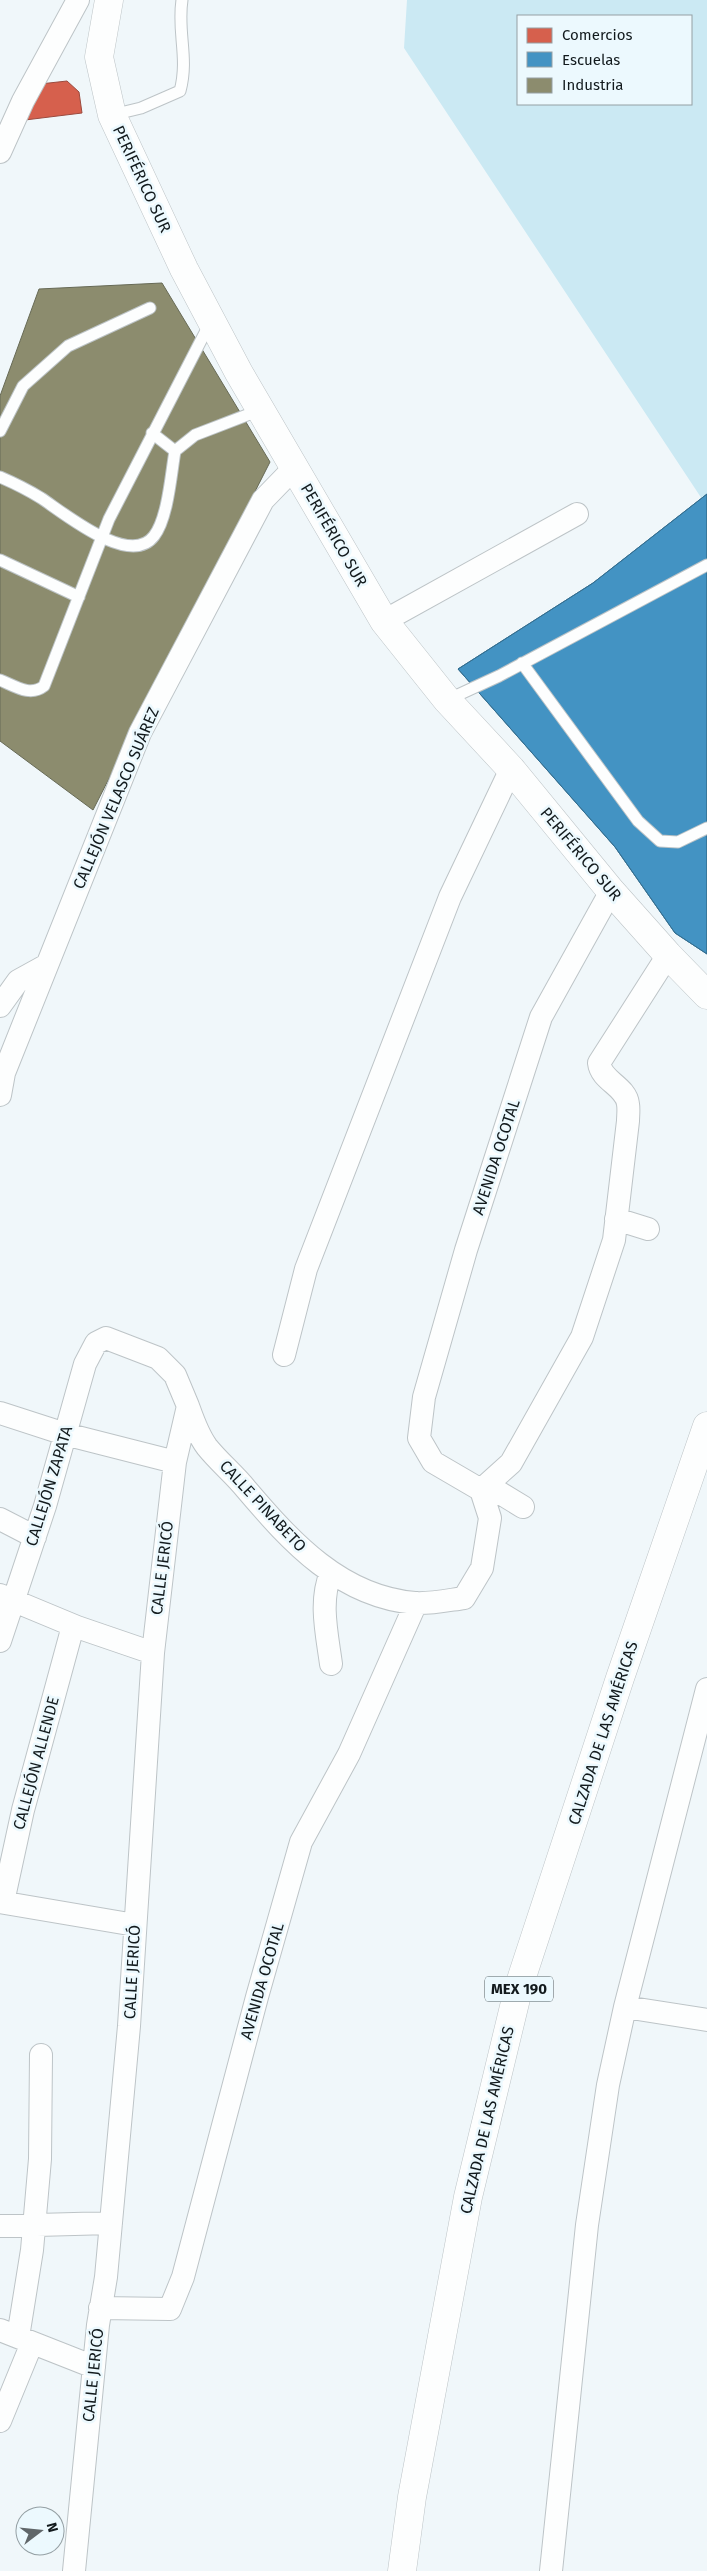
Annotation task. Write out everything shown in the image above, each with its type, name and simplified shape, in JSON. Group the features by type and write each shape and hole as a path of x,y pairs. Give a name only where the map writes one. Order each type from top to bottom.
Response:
{"main road":[{"name":"PERIFÉRICO SUR","path":"109,0 99,57 112,116 184,269 211,321 260,410 384,621 447,700 510,768 611,891 668,955 707,995"},
{"name":"CALZADA DE LAS AMÉRICAS","path":"402,2571 412,2497 468,2197 520,1986 620,1678 707,1426"}],"street":[{"path":"2,141 78,0"},
{"name":"CALLEJÓN VELASCO SUÁREZ","path":"0,1095 4,1073 140,733 264,500 294,467"},
{"path":"384,621 577,514"},
{"path":"284,1355 306,1269 313,1250 450,897 510,768"},
{"name":"AVENIDA OCOTAL","path":"484,1488 433,1462 419,1438 424,1397 466,1250 542,1017 611,891"},
{"path":"523,1506 484,1488 510,1463 582,1337 614,1240 628,1103 622,1092 600,1071 598,1063 668,955"},
{"path":"0,1006 18,981 47,966"},
{"path":"616,1219 648,1230"},
{"name":"CALLEJÓN ZAPATA","path":"0,1641 7,1598 35,1537 85,1364 96,1343 106,1338 158,1358 175,1375 188,1406"},
{"name":"CALLE PINABETO","path":"188,1406 196,1428 207,1447 233,1473 284,1533 331,1573 374,1594 416,1603 464,1598 482,1568 490,1518 484,1488"},
{"name":"CALLE JERICÓ","path":"74,2571 100,2308 106,2277 129,2026 153,1653 174,1462 188,1406"},
{"path":"0,1412 66,1434 174,1462"},
{"path":"0,1520 35,1537"},
{"path":"331,1573 326,1585 325,1603 331,1664"},
{"path":"7,1598 73,1626 153,1653"},
{"name":"AVENIDA OCOTAL","path":"100,2308 170,2309 183,2277 257,1997 301,1842 349,1754 416,1603"},
{"name":"CALLEJÓN ALLENDE","path":"2,1902 23,1810 73,1626"},
{"path":"552,2571 587,2225 608,2085 625,2006 707,1689"},
{"path":"2,1902 135,1925"},
{"path":"625,2006 707,2020"},
{"path":"0,2421 17,2336 34,2226 40,2159 42,2054"},
{"path":"0,2226 111,2223"},
{"path":"17,2336 94,2367"}],"lane":[{"path":"112,116 141,108 180,92 185,73 180,11 182,0"},
{"path":"0,432 23,386 68,346 150,308"},
{"path":"0,680 29,692 37,691 44,686 102,538 152,433 211,321"},
{"path":"0,477 38,497 102,538 133,546 147,544 156,534 163,514 175,451 195,435 260,410"},
{"path":"152,433 175,451"},
{"path":"0,560 79,597"},
{"path":"447,700 522,663 707,565"},
{"path":"522,663 638,821 660,842 678,842 707,828"}],"shaded area":[{"path":"407,0 707,0 707,495 702,499 404,48"}],"building: Comercios":[{"path":"67,81 79,92 82,113 25,120 40,84"}],"building: Escuelas":[{"path":"707,494 707,954 675,933 615,847 458,669 593,583"},
{"path":"707,494 707,954 675,933 615,847 458,669 593,583"}],"building: Industria":[{"path":"162,283 270,462 93,810 0,741 0,396 39,289"}]}
